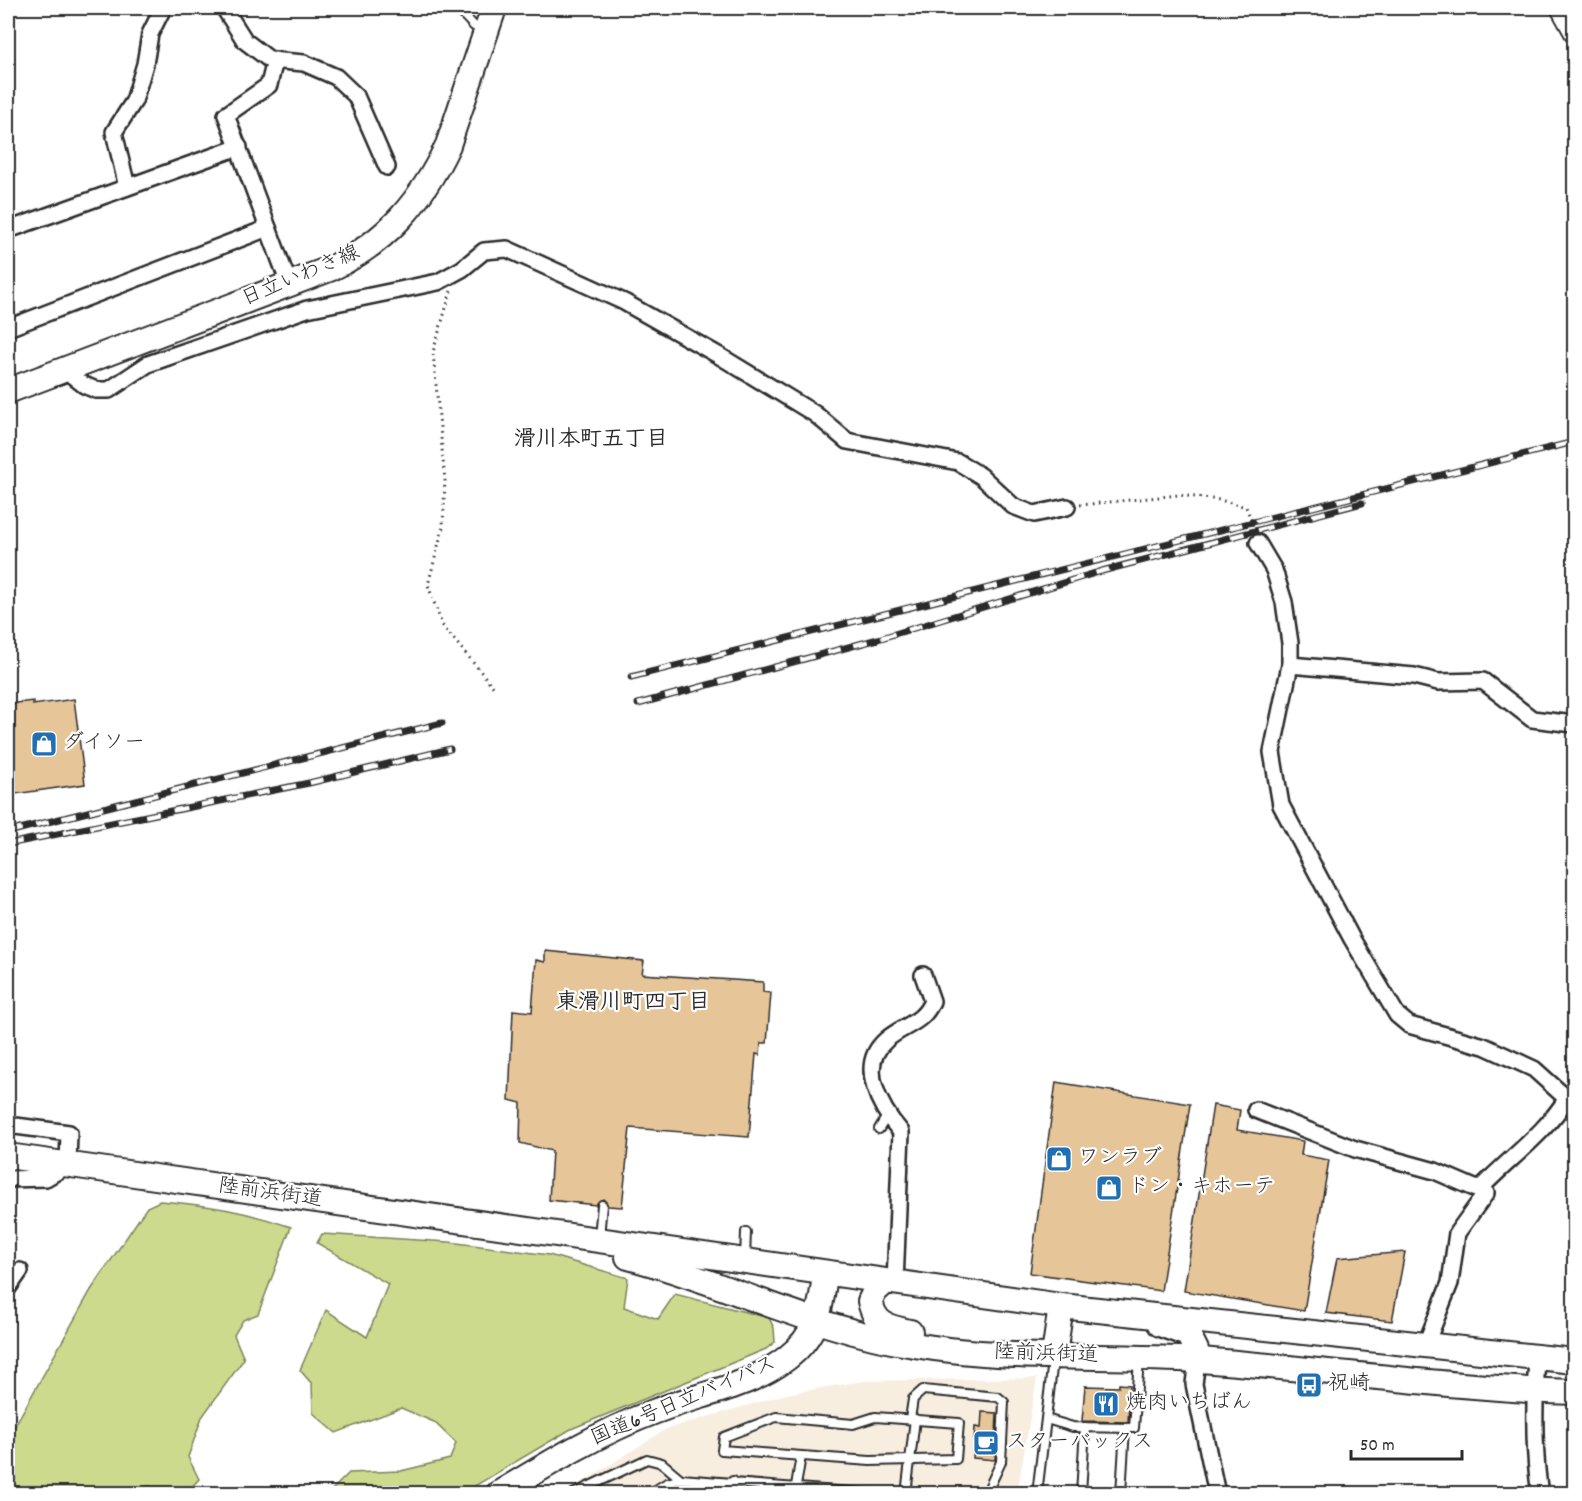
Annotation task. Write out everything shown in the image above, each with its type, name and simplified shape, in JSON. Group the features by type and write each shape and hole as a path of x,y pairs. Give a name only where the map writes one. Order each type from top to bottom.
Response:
{"main road":[{"name":"日立いわき線","path":"8,391 332,268 361,253 386,235 427,186 448,145 490,19"},
{"name":"陸前浜街道","path":"8,1156 533,1233 599,1239 825,1274 1061,1306 1426,1344 1537,1359 1575,1361"},
{"name":"陸前浜街道","path":"533,1233 679,1270 818,1321 913,1345 959,1351 1197,1360 1535,1391 1575,1392"},
{"name":"国道6号日立バイパス","path":"498,1494 599,1437 655,1411 764,1372 795,1351 818,1321 825,1274"},
{"path":"890,1283 874,1291 870,1301 873,1315 883,1324 935,1337 959,1351"},
{"path":"1054,1355 1061,1306"},
{"path":"1113,1310 1126,1320 1182,1330 1193,1342 1197,1360"}],"street":[{"path":"128,187 114,132 134,101 145,64 150,34 163,8"},
{"path":"224,8 244,41 275,60 304,63 336,76 356,96 387,167"},
{"path":"1560,8 1575,33"},
{"path":"275,60 269,85 226,115 289,284"},
{"path":"8,230 239,147"},
{"path":"8,328 268,228"},
{"path":"69,368 74,377 84,385 96,390 109,390 148,364 307,309 438,282 457,272 484,251 507,249 624,302 815,414 848,441 958,462 981,476 1013,506 1034,514 1067,507"},
{"path":"1258,543 1274,570 1284,602 1290,665 1272,752 1281,806 1352,939 1397,1016 1409,1025 1484,1046 1533,1069 1571,1102 1479,1190"},
{"path":"1290,665 1414,676 1438,682 1483,681 1532,719 1575,724"},
{"path":"890,1283 901,1132 883,1122 873,1075 877,1052 886,1040 927,1014 932,1001 923,975"},
{"path":"1256,1110 1355,1149 1435,1171 1486,1193 1457,1233 1450,1283 1426,1344"},
{"path":"8,1125 69,1133 68,1165 46,1178 8,1179"},
{"path":"8,1288 20,1271"},
{"path":"1537,1359 1535,1391 1537,1473 1540,1494"},
{"path":"1197,1360 1194,1384 1217,1494"}],"lane":[{"path":"457,8 474,26 490,19"},
{"path":"599,1239 602,1205"},
{"path":"745,1262 746,1232"},
{"path":"1037,1494 1054,1355"},
{"path":"1046,1419 1073,1427 1134,1428 1139,1358"},
{"path":"906,1494 913,1399 923,1390 998,1397 1004,1402 1001,1462 986,1494"},
{"path":"875,1417 913,1419 959,1423 956,1460 870,1461 722,1450 723,1437 776,1418 853,1424 875,1417"},
{"path":"1081,1494 1084,1427"},
{"path":"1121,1494 1125,1428"},
{"path":"796,1486 801,1456"},
{"path":"573,1494 647,1460 662,1463 681,1479"},
{"path":"650,1494 667,1483 681,1479 733,1481 877,1494"},
{"path":"732,1494 733,1481"}],"path":[{"path":"457,272 433,352 445,481 443,527 428,585 442,625 495,689"},
{"path":"1067,507 1179,495 1221,500 1246,507 1253,520 1258,543"}],"shaded area":[{"path":"1037,1378 1017,1493 902,1484 900,1494 564,1494 666,1429 786,1394 862,1381"}],"green space":[{"path":"160,1201 227,1210 291,1227 258,1314 243,1320 234,1335 244,1359 202,1417 188,1457 199,1479 186,1493 148,1486 140,1494 8,1493 8,1438 91,1290 147,1207"},
{"path":"322,1234 449,1242 549,1255 628,1278 624,1307 658,1319 675,1294 769,1318 774,1328 775,1342 766,1349 571,1429 463,1493 329,1493 349,1473 401,1471 450,1459 456,1443 434,1422 401,1408 336,1433 313,1413 312,1384 300,1370 326,1310 367,1337 388,1284 317,1243"}],"building":[{"name":"ダイソー","path":"74,699 85,784 8,795 8,704 33,701 33,705"},
{"path":"545,951 644,961 642,974 763,982 763,992 771,993 767,1043 761,1043 760,1055 756,1054 749,1137 630,1128 622,1207 608,1206 603,1199 596,1205 549,1200 552,1151 520,1143 521,1103 509,1100 513,1010 532,1012 536,960 545,962"},
{"name":"ドン・キホーテ","path":"1056,1082 1190,1104 1161,1291 1030,1273"},
{"path":"1213,1105 1240,1110 1237,1130 1303,1141 1301,1155 1329,1160 1304,1311 1184,1291"},
{"path":"1405,1252 1392,1321 1326,1313 1337,1258"},
{"name":"焼肉いちばん","path":"1119,1384 1130,1385 1128,1422 1082,1421 1085,1386 1119,1387"},
{"name":"スターバックス","path":"982,1412 997,1413 995,1460 973,1458 975,1427 981,1428"}],"railway":[{"path":"631,677 1574,442"},
{"path":"638,704 878,639 1102,571 1362,503"},
{"path":"8,832 442,723"},
{"path":"8,844 309,783 450,749"}],"place":[{"name":"ダイソー","path":"44,744"},
{"name":"ワンラブ","path":"1059,1159"},
{"name":"ドン・キホーテ","path":"1109,1188"},
{"name":"祝崎","path":"1309,1385"},
{"name":"焼肉いちばん","path":"1106,1404"},
{"name":"スターバックス","path":"986,1443"}],"district":[{"name":"滑川本町五丁目","path":"591,440"},
{"name":"東滑川町四丁目","path":"633,1003"}]}
